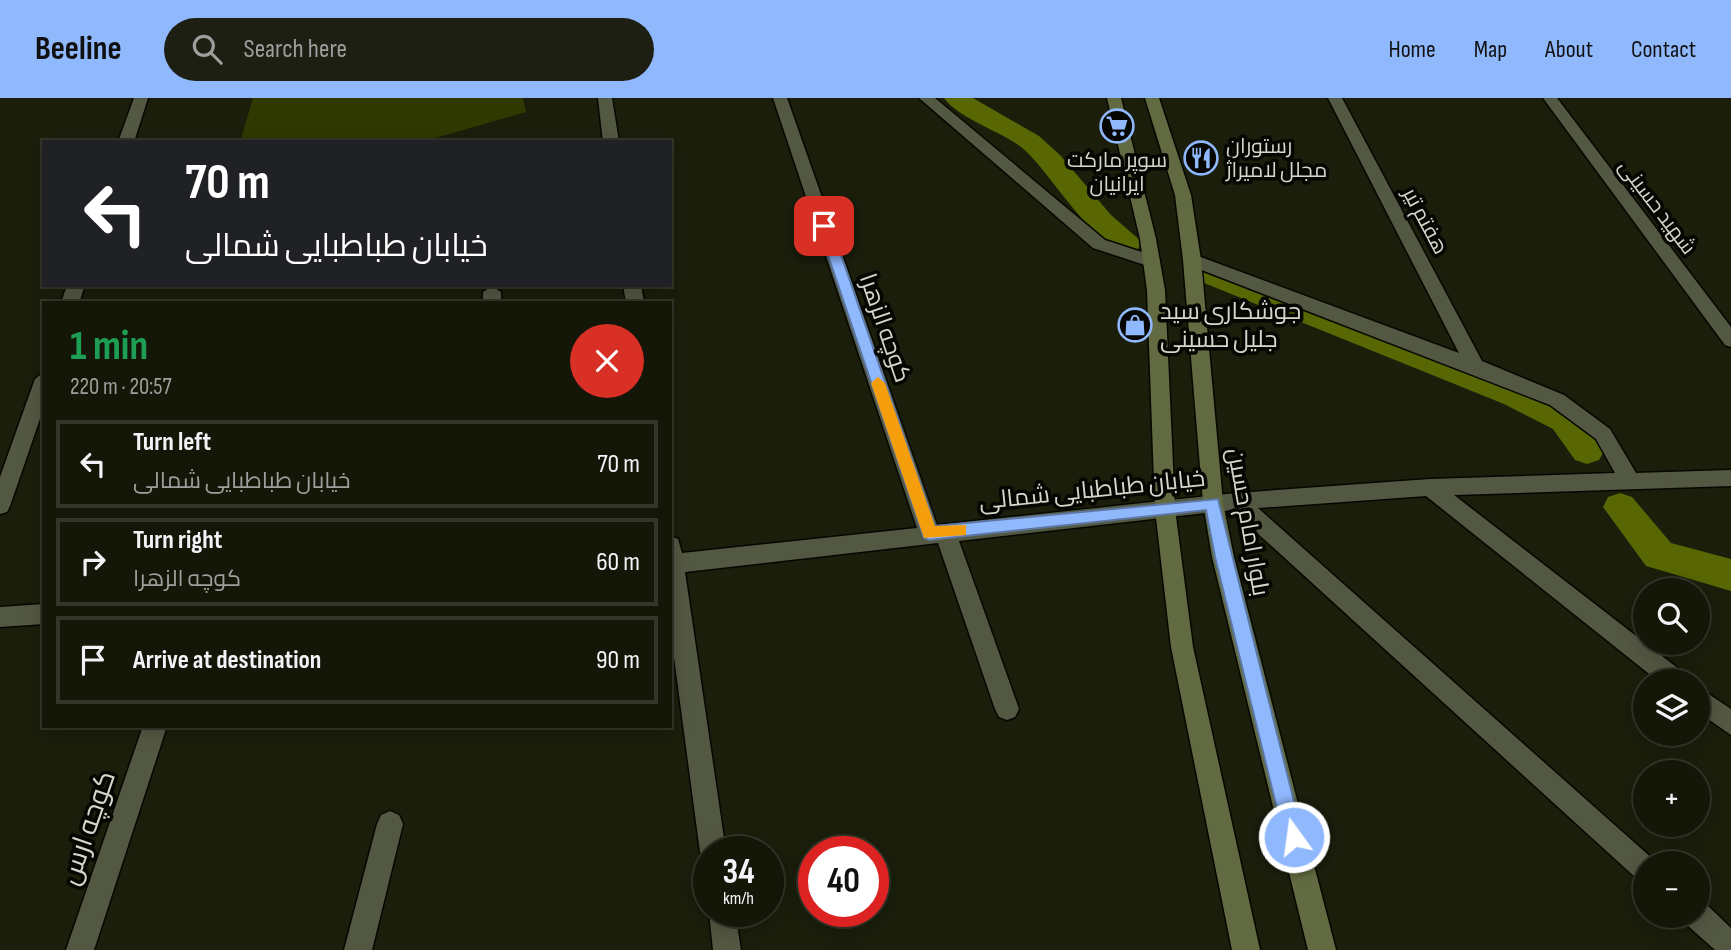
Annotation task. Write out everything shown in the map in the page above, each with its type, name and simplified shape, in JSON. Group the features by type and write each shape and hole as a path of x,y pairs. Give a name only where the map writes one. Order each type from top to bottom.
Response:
{"street":[{"path":"127,140 141,98"},
{"path":"605,98 611,140"},
{"name":"کوچه الزهرا","path":"780,98 937,533 1007,709"},
{"path":"926,98 1099,244 1151,261"},
{"path":"1114,98 1156,290 1165,509 1182,647 1246,950"},
{"name":"بلوار امام حسین","path":"1152,98 1183,195 1224,502 1223,557 1322,950"},
{"name":"هفتم تیر","path":"1335,98 1475,366"},
{"name":"شهید حسینی","path":"1550,98 1731,340"},
{"path":"1192,260 1475,366 1557,400 1604,434 1629,479"},
{"path":"0,506 42,385"},
{"name":"خیابان طباطبایی شمالی","path":"672,558 1224,502 1430,487 1731,478"},
{"path":"1430,487 1661,669"},
{"path":"1224,502 1633,859"},
{"path":"672,565 711,836"},
{"path":"0,617 42,614"},
{"path":"1710,707 1731,724"},
{"name":"کوچه ارس","path":"80,950 154,728"},
{"path":"358,950 390,824"},
{"path":"724,927 727,950"},
{"path":"1710,927 1731,946"}],"green space":[{"path":"253,98 523,98 526,112 429,140 241,140"}],"waterway":[{"path":"956,98 1020,134 1039,149 1101,222 1128,242"},
{"path":"1214,276 1515,396 1564,420 1587,451"},
{"path":"1620,507 1659,555 1731,575"}],"slow traffic":[{"path":"878,383 929,533 961,530"}],"place":[{"name":"سوپر مارکت ایرانیان","path":"1117,126"},
{"name":"رستوران مجلل لامیراژ","path":"1201,158"},
{"name":"جوشکاری سید جلیل حسینی","path":"1135,325"}],"route":[{"path":"824,226 929,533 1213,503 1223,557 1294,837"}]}
